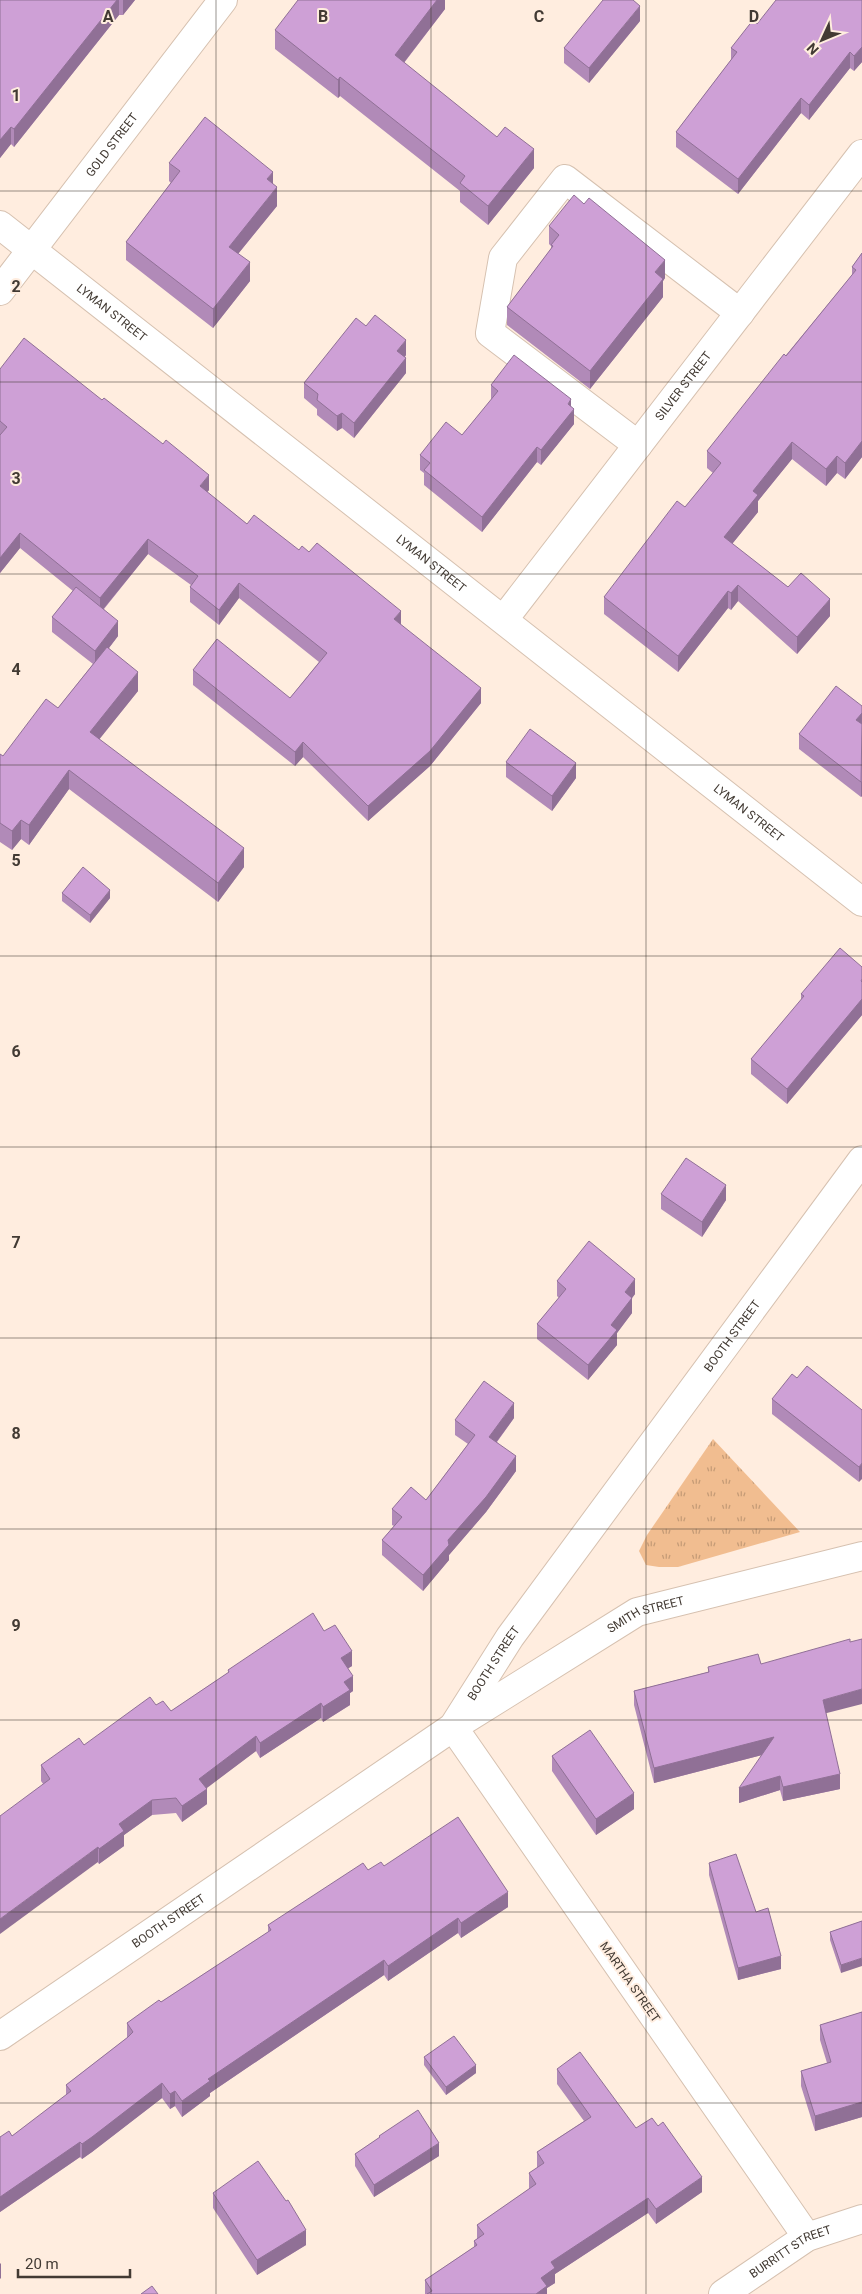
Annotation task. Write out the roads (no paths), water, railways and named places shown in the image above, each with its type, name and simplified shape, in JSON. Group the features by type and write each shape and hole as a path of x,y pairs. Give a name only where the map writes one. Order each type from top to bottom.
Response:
{"street":[{"name":"GOLD STREET","path":"0,291 223,0"},
{"name":"SILVER STREET","path":"504,619 862,154"},
{"path":"638,445 490,333 503,258 565,179 740,313"},
{"name":"LYMAN STREET","path":"0,225 862,902"},
{"name":"BOOTH STREET","path":"0,2036 453,1727 510,1637 862,1160"},
{"name":"SMITH STREET","path":"453,1727 637,1612 862,1556"},
{"name":"MARTHA STREET","path":"453,1727 807,2237"},
{"name":"BURRITT STREET","path":"723,2294 807,2237 862,2219"}]}
